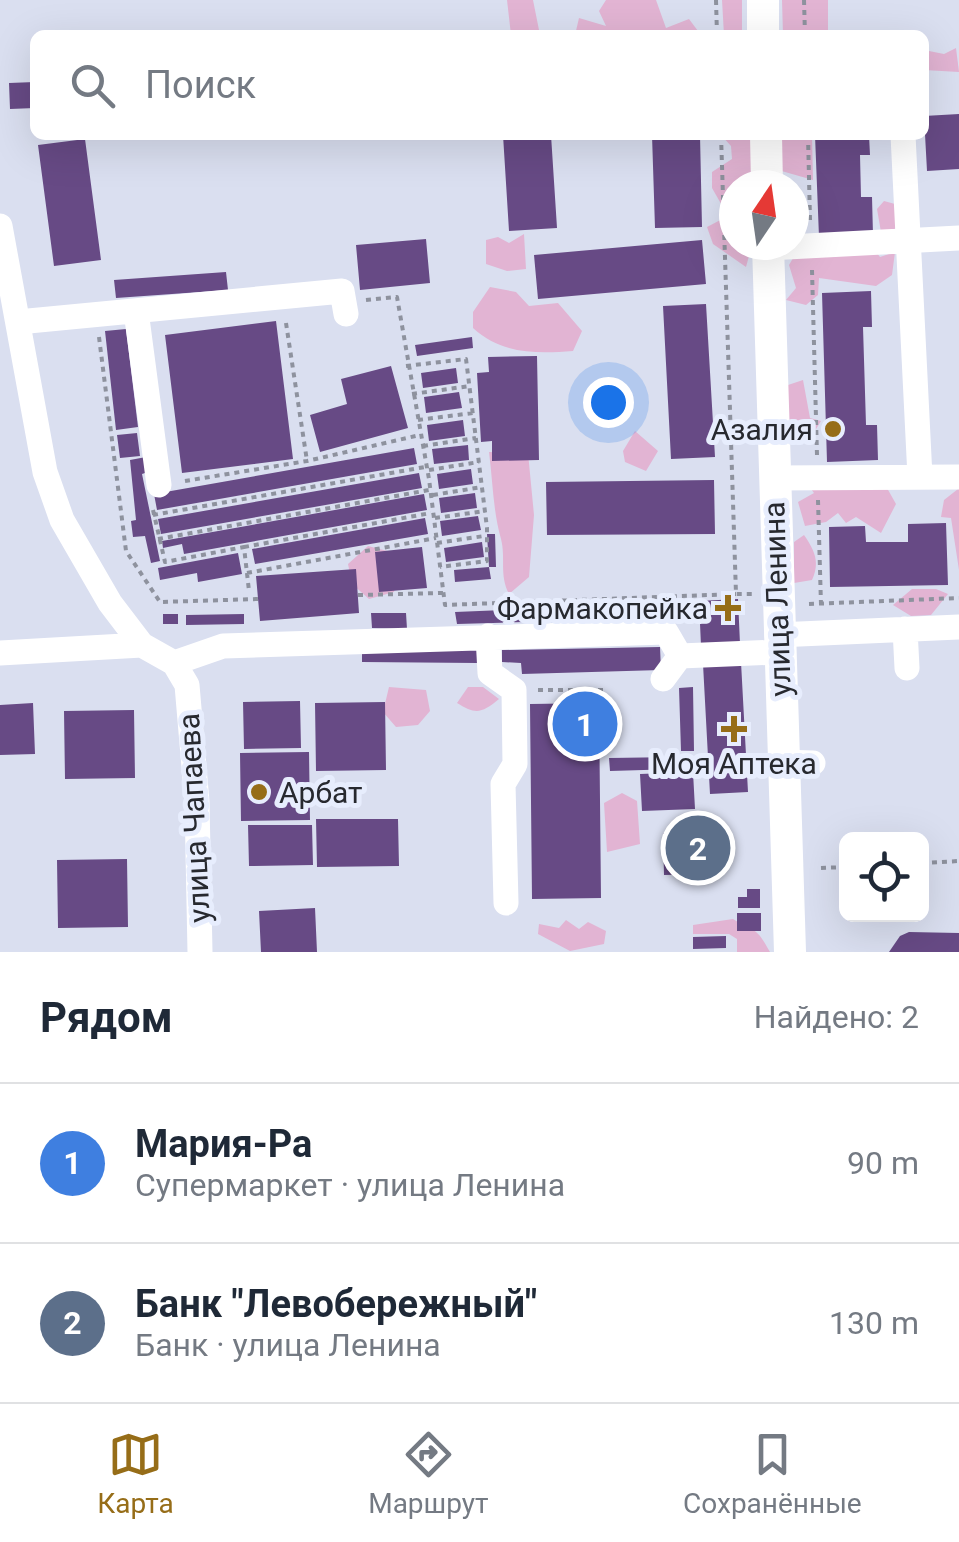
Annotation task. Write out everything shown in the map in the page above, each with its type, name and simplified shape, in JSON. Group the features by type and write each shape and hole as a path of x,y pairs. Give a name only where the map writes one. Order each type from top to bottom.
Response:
{"main road":[{"path":"763,0 764,30"},
{"path":"766,140 767,170"},
{"name":"улица Ленина","path":"768,260 777,631 797,762 775,833 790,952"}],"street":[{"path":"903,140 920,478"},
{"path":"0,226 62,520 110,603 142,645 174,663 223,646 666,632 680,656"},
{"path":"811,246 959,238"},
{"path":"18,322 342,291 345,308"},
{"path":"136,312 159,485"},
{"path":"773,478 959,477"},
{"path":"663,680 680,656 777,631 959,627"},
{"path":"905,629 907,668"},
{"path":"488,636 490,673 514,690 515,764 503,784 506,902"},
{"path":"0,653 142,645"},
{"name":"улица Чапаева","path":"174,663 186,685 197,802 200,952"}],"path":[{"path":"716,0 718,30"},
{"path":"804,0 805,30"},
{"path":"721,140 736,594"},
{"path":"808,140 822,633"},
{"path":"282,297 307,461"},
{"path":"345,308 397,297 431,492 445,605 748,592 777,631 821,603 959,598"},
{"path":"406,366 466,359 485,510 487,562 440,567"},
{"path":"412,394 470,386"},
{"path":"417,420 473,413"},
{"path":"420,435 307,461 149,487 165,562 434,515 485,510"},
{"path":"422,446 476,438"},
{"path":"154,515 479,462"},
{"path":"158,538 482,487"},
{"path":"247,573 437,540 484,536"},
{"path":"244,547 249,591"},
{"path":"358,596 443,593"},
{"path":"514,690 608,690"},
{"path":"929,863 959,862"},
{"path":"821,868 839,867"}],"shaded area":[{"path":"507,0 533,0 539,30 510,30"},
{"path":"606,0 656,0 666,28 689,19 697,30 576,30 579,18 606,26 599,11"},
{"path":"722,0 742,0 742,30 724,30"},
{"path":"782,0 828,0 828,30 783,30"},
{"path":"956,48 959,72 929,70 929,51 944,54"},
{"path":"726,140 751,140 753,170 719,170 719,200 712,188 712,172 732,159 731,146"},
{"path":"776,140 812,140 813,180 809,179 809,170 778,170"},
{"path":"884,201 895,204 897,227 882,238 877,209"},
{"path":"719,221 719,248 713,244 707,227"},
{"path":"524,234 526,269 507,271 486,264 486,240 498,237 509,243"},
{"path":"866,239 880,257 895,252 892,275 876,286 819,278 818,295 806,305 786,300 796,288 789,265 792,260 809,260 809,247"},
{"path":"490,287 516,292 529,306 558,303 582,331 573,351 520,350 484,337 473,328 473,312"},
{"path":"803,380 810,418 821,421 808,442 786,423 785,386"},
{"path":"635,431 658,451 646,471 625,462 623,451"},
{"path":"489,452 528,453 534,515 529,577 509,594 504,580"},
{"path":"806,482 887,488 896,504 881,533 856,517 846,523 838,513 826,522 805,526 798,502 814,493"},
{"path":"959,489 959,570 951,518 941,517 944,500"},
{"path":"804,535 816,568 812,580 794,583 794,542"},
{"path":"368,546 395,553 400,566 394,592 369,599 352,584 348,564"},
{"path":"912,589 936,589 948,594 931,615 911,616 893,605"},
{"path":"389,687 426,690 430,711 418,725 396,727 383,712"},
{"path":"468,687 483,687 499,699 474,711 457,703"},
{"path":"622,793 637,801 640,844 607,852 604,803"},
{"path":"733,919 756,932 770,952 737,952 737,939 729,934 693,934 693,925"},
{"path":"566,920 579,929 588,922 606,931 604,944 570,951 538,934 539,924 559,928"}],"building":[{"path":"30,82 30,108 10,109 9,83"},
{"path":"959,114 959,169 927,171 929,116"},
{"path":"85,140 101,260 54,266 38,145"},
{"path":"503,140 551,140 557,228 509,231"},
{"path":"652,140 700,140 702,227 655,228"},
{"path":"815,140 869,140 870,155 860,155 861,197 872,197 873,235 819,237"},
{"path":"426,239 430,283 360,290 356,245"},
{"path":"702,240 706,284 538,299 534,255"},
{"path":"226,272 228,290 116,298 114,280"},
{"path":"871,291 872,327 863,327 866,425 877,425 878,460 827,462 822,293"},
{"path":"706,304 715,457 671,459 663,306"},
{"path":"276,321 293,459 182,473 165,335"},
{"path":"126,329 138,427 116,430 105,331"},
{"path":"472,337 473,348 417,356 415,345"},
{"path":"537,356 539,460 492,461 492,441 481,442 477,373 489,372 488,357"},
{"path":"391,366 408,428 320,452 310,415 347,404 341,379"},
{"path":"456,368 458,383 423,388 421,373"},
{"path":"459,392 462,408 426,413 424,397"},
{"path":"463,420 465,436 429,441 427,425"},
{"path":"137,433 140,456 120,458 117,435"},
{"path":"468,445 469,460 434,464 432,449"},
{"path":"414,448 417,464 157,510 154,494"},
{"path":"146,457 148,472 142,474 160,561 151,563 145,536 133,537 131,521 136,520 130,460"},
{"path":"471,469 473,484 439,489 437,474"},
{"path":"419,473 422,488 161,534 158,519"},
{"path":"714,480 715,534 547,535 546,482"},
{"path":"475,493 477,508 441,513 439,498"},
{"path":"424,494 427,510 184,554 182,544 163,548 162,541"},
{"path":"478,516 481,530 442,536 440,521"},
{"path":"425,518 428,534 255,564 252,549"},
{"path":"946,523 948,585 830,587 829,527 865,526 866,542 908,542 908,524"},
{"path":"487,534 495,534 496,567 489,567"},
{"path":"482,542 484,557 446,562 444,548"},
{"path":"422,547 427,588 379,592 375,552"},
{"path":"238,553 242,574 198,582 197,573 160,580 158,568"},
{"path":"489,567 491,579 455,582 454,570"},
{"path":"356,569 359,613 260,621 256,576"},
{"path":"738,599 740,644 701,646 699,601"},
{"path":"554,608 555,621 457,624 455,612"},
{"path":"371,613 406,613 407,629 372,628"},
{"path":"163,614 178,614 178,624 163,624"},
{"path":"244,614 244,624 186,625 186,615"},
{"path":"660,647 661,670 522,674 521,663 502,662 502,650"},
{"path":"477,649 478,663 362,662 362,650"},
{"path":"741,662 748,792 710,794 703,664"},
{"path":"693,687 694,751 681,751 679,688"},
{"path":"300,701 301,748 244,749 243,702"},
{"path":"385,702 386,770 316,771 315,703"},
{"path":"33,703 35,754 0,755 0,705"},
{"path":"599,703 601,898 532,899 530,704"},
{"path":"134,710 135,778 65,779 64,711"},
{"path":"309,752 310,820 241,821 240,753"},
{"path":"677,757 677,769 610,771 609,758"},
{"path":"693,772 695,809 642,811 640,774"},
{"path":"316,819 398,819 399,866 317,867"},
{"path":"248,825 312,825 313,865 249,866"},
{"path":"709,832 710,874 664,875 663,833"},
{"path":"127,859 128,927 58,928 57,860"},
{"path":"747,889 760,889 760,908 738,908 738,897 747,897"},
{"path":"315,908 317,952 261,952 259,911"},
{"path":"737,913 761,913 761,931 737,931"},
{"path":"909,932 959,933 959,952 889,952 900,936"},
{"path":"726,936 726,948 693,949 693,937"}],"place":[{"name":"Азалия","path":"833,429"},
{"name":"Фармакопейка","path":"728,608"},
{"name":"Мария-Ра","path":"585,724"},
{"name":"Моя Аптека","path":"734,729"},
{"name":"Арбат","path":"259,792"},
{"name":"Банк \"Левобережный\"","path":"698,848"}]}
